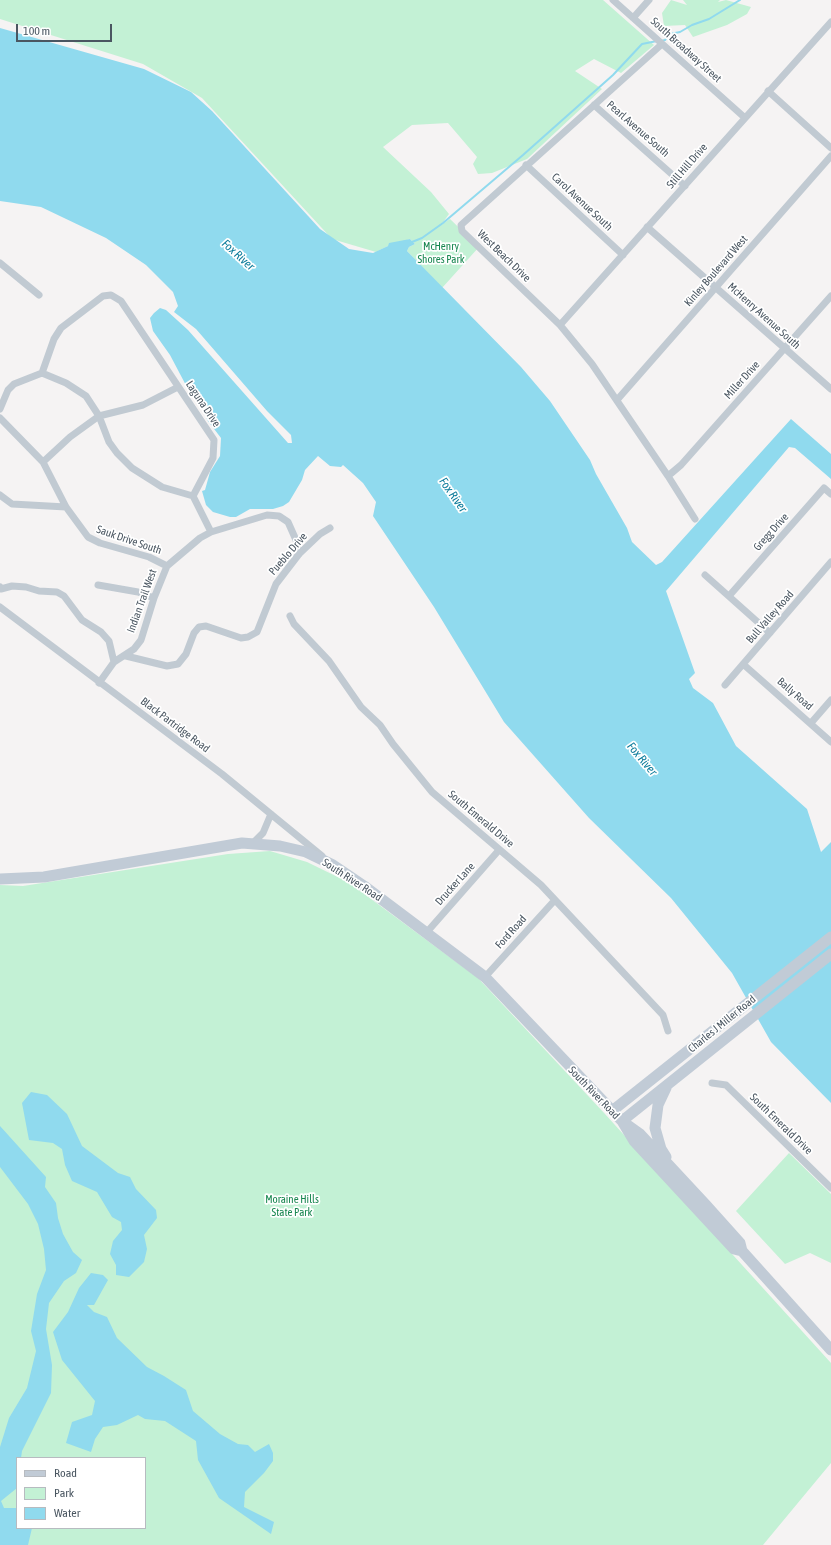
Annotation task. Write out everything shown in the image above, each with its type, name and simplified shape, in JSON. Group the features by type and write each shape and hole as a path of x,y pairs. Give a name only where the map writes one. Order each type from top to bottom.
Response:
{"street":[{"name":"South Broadway Street","path":"613,0 744,117"},
{"path":"633,18 649,0"},
{"name":"Still Hill Drive","path":"560,325 685,186 744,117 831,22"},
{"name":"West Beach Drive","path":"662,44 462,223 461,228 462,231 560,325 592,364 668,476 694,519"},
{"path":"768,91 831,148"},
{"name":"Pearl Avenue South","path":"594,105 685,186"},
{"name":"Kinley Boulevard West","path":"617,400 831,156"},
{"name":"Carol Avenue South","path":"526,166 623,255"},
{"name":"McHenry Avenue South","path":"647,227 831,389"},
{"path":"0,263 39,295"},
{"name":"Laguna Drive","path":"42,372 54,339 61,328 103,296 111,295 121,301 207,428 214,445 213,458 193,496"},
{"name":"Miller Drive","path":"668,476 681,465 831,296"},
{"path":"0,409 8,390 24,379 42,372 66,383 86,396 99,416 110,442 117,453 132,468 162,487 193,496 211,532 268,515 278,516 288,522 296,540 299,554"},
{"path":"43,462 70,437 99,416 143,405 178,387"},
{"name":"Sauk Drive South","path":"0,418 43,462 66,507 88,537 100,543 149,557 168,566"},
{"name":"Gregg Drive","path":"729,596 824,488 831,494"},
{"path":"0,495 12,504 66,507"},
{"name":"Pueblo Drive","path":"126,656 167,666 178,664 186,654 194,633 199,627 206,626 241,638 248,637 257,632 276,584 299,554 320,534 330,528"},
{"name":"Indian Trail West","path":"99,683 114,662 126,656 134,649 140,640 154,598 168,566 200,538 211,532"},
{"name":"Bull Valley Road","path":"725,685 831,562"},
{"path":"705,575 770,633"},
{"path":"98,585 138,592 154,598"},
{"path":"0,589 12,586 26,587 40,592 57,592 64,596 82,620 101,632 109,641 114,662"},
{"name":"Black Partridge Road","path":"0,607 99,683 222,774 333,865"},
{"name":"South Emerald Drive","path":"290,616 294,624 329,661 361,707 380,725 393,744 432,792 541,885 554,901 663,1015 668,1031"},
{"name":"Bally Road","path":"743,664 831,742"},
{"path":"811,723 831,700"},
{"path":"252,844 263,833 271,814"},
{"name":"South River Road","path":"0,879 44,877 242,843 280,846 306,852 333,865 427,932 485,977 612,1111 622,1121 640,1134 740,1243 742,1251 831,1350"},
{"name":"Drucker Lane","path":"427,932 499,850"},
{"name":"Ford Road","path":"485,977 554,901"},
{"name":"Charles J Miller Road","path":"612,1111 831,937"},
{"name":"Charles J Miller Road","path":"622,1121 831,954"},
{"name":"South Emerald Drive","path":"712,1083 726,1085 831,1188"},
{"path":"667,1086 658,1105 655,1128 661,1149 676,1173"},
{"name":"South River Road","path":"622,1121 634,1141 734,1249 742,1251"}],"green space":[{"name":"McHenry Shores Park","path":"0,0 603,0 654,45 621,73 594,59 575,71 602,89 527,159 492,173 478,174 473,164 477,157 448,123 412,125 383,147 431,192 449,214 441,225 450,219 479,247 442,288 407,251 409,247 415,244 410,239 388,246 376,252 332,239 202,98 143,64 0,19"},
{"path":"671,0 687,5 683,0 720,0 718,2 726,0 751,7 747,14 727,25 693,37 685,25 664,26 662,13"},
{"name":"Moraine Hills State Park","path":"270,851 307,862 348,882 478,978 605,1114 831,1363 831,1463 763,1545 0,1545 0,885 23,886 228,854"},
{"path":"789,1153 831,1194 831,1263 810,1253 785,1264 736,1211"}],"water":[{"name":"Fox River","path":"0,28 144,69 191,92 212,111 320,229 349,249 373,253 388,246 389,243 410,239 415,244 409,247 407,251 521,367 550,401 590,460 596,474 627,528 632,542 656,565 662,562 791,419 831,454 831,479 795,448 789,447 666,591 695,673 689,679 693,688 713,703 736,746 807,809 821,852 831,842 831,1103 771,1042 732,973 671,898 589,818 504,722 434,607 373,516 376,502 363,483 343,465 341,467 330,466 318,456 305,470 302,480 289,502 283,506 273,509 250,509 236,517 230,517 213,512 206,505 202,491 205,490 210,472 220,456 221,438 208,421 199,403 189,391 170,355 153,331 150,318 160,308 166,310 188,330 288,443 292,443 291,435 267,411 196,329 174,312 178,306 173,292 146,265 106,238 41,207 0,201"},
{"path":"31,1092 47,1095 67,1114 82,1146 118,1173 130,1177 136,1189 156,1210 157,1218 144,1235 147,1249 144,1262 129,1277 116,1275 116,1265 110,1254 113,1241 122,1230 121,1222 112,1217 97,1192 72,1181 65,1165 62,1149 53,1143 29,1140 22,1103"},
{"path":"0,1126 46,1177 45,1187 56,1203 58,1218 63,1234 73,1252 82,1260 76,1273 64,1281 49,1303 46,1329 52,1365 51,1393 22,1451 21,1457 16,1457 16,1489 1,1501 4,1508 16,1508 16,1529 32,1529 28,1545 0,1545 0,1447 9,1418 27,1388 36,1351 31,1331 37,1294 46,1270 44,1249 38,1224 28,1204 0,1167"},
{"path":"91,1273 103,1275 108,1280 94,1305 87,1305 94,1312 107,1317 117,1338 147,1367 186,1390 193,1411 220,1434 238,1444 248,1445 255,1452 269,1444 273,1453 273,1461 264,1473 245,1492 244,1507 274,1522 271,1534 219,1498 198,1460 196,1441 165,1421 145,1419 138,1415 117,1425 103,1427 95,1439 91,1452 66,1443 72,1422 92,1415 95,1401 62,1360 53,1332 68,1312 79,1288"}],"waterway":[{"path":"661,41 665,40 670,34 680,32 692,25 709,19 740,0"},
{"path":"412,242 422,238 443,223 523,155 613,75 642,44 657,41"}]}
